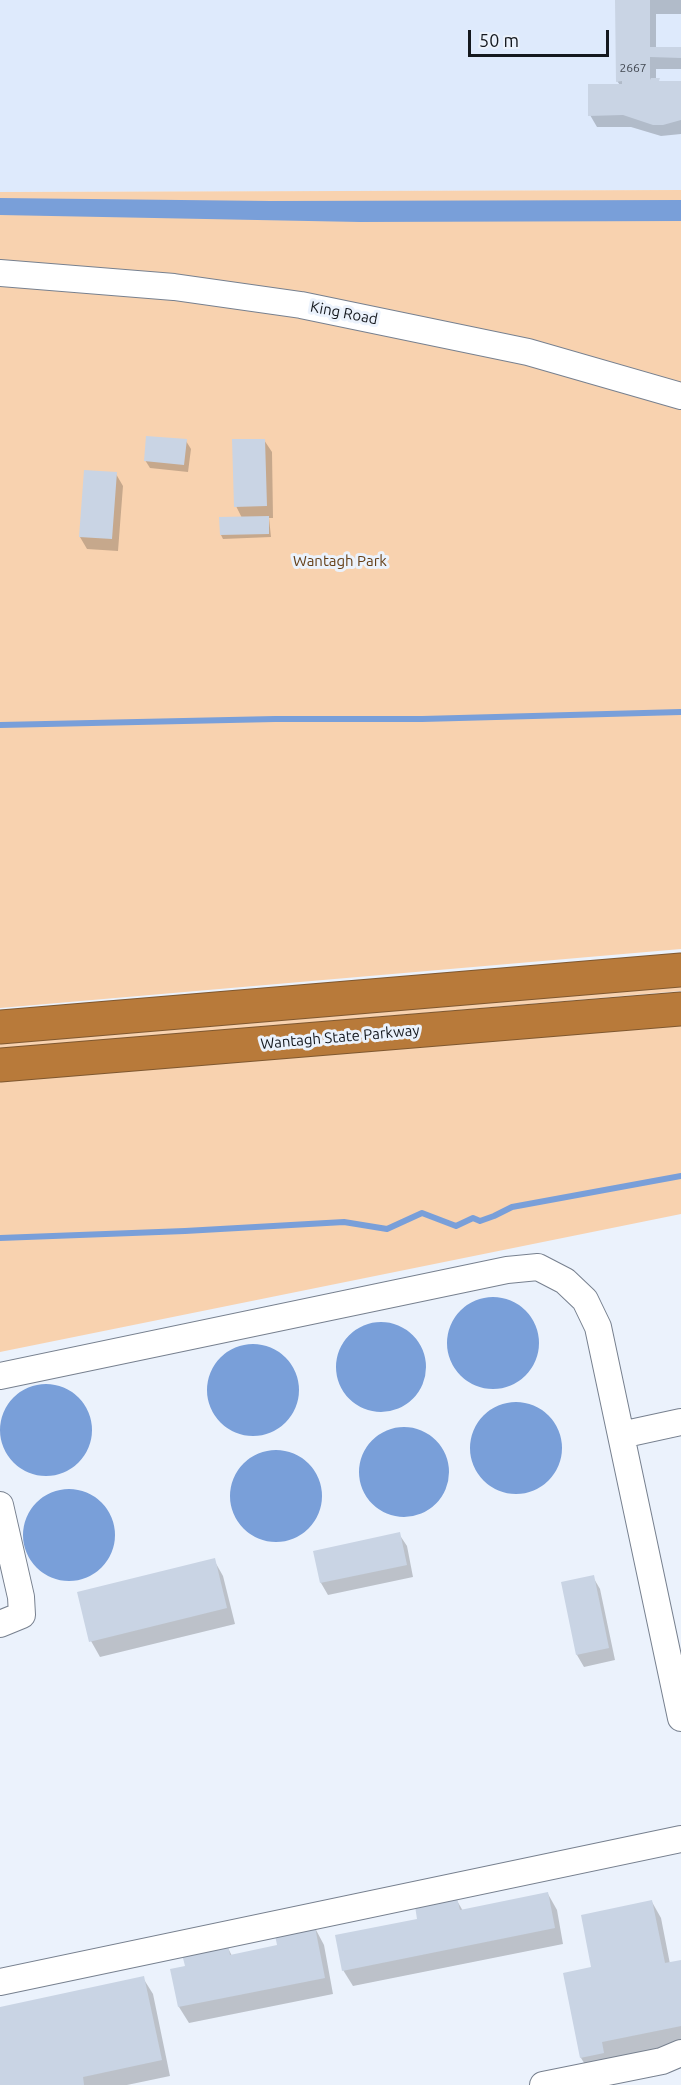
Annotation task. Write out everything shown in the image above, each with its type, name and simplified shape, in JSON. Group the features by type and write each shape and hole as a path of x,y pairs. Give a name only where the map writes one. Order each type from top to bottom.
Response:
{"highway":[{"path":"0,1027 681,970"},
{"name":"Wantagh State Parkway","path":"0,1065 681,1009"}],"street":[{"name":"King Road","path":"0,273 174,286 292,303 528,352 681,396"},
{"path":"0,1376 507,1270 538,1267 565,1281 585,1300 598,1327 681,1718"},
{"path":"621,1435 681,1422"},
{"path":"0,1505 21,1597 22,1615 0,1624"},
{"path":"0,1982 681,1839"},
{"path":"543,2085 662,2061 681,2053"}],"shaded area":[{"path":"0,0 681,0 681,190 0,192"}],"green space":[{"name":"Wantagh Park","path":"681,190 681,949 0,1008 0,192"},
{"path":"681,982 681,991 0,1049 0,1038"},
{"path":"681,1023 681,1214 0,1352 0,1080"}],"water":[{"path":"0,198 271,201 681,200 681,221 360,222 0,215"},
{"path":"493,1297 510,1301 525,1311 535,1326 539,1343 535,1360 525,1375 510,1385 493,1389 476,1385 461,1375 451,1360 447,1343 451,1326 461,1311 476,1301"},
{"path":"372,1322 390,1322 406,1329 419,1342 426,1358 426,1376 419,1392 406,1405 390,1412 372,1412 356,1405 343,1392 336,1376 336,1358 343,1342 356,1329"},
{"path":"253,1344 271,1348 285,1358 295,1372 299,1390 295,1408 285,1422 271,1432 253,1436 235,1432 221,1422 211,1408 207,1390 211,1372 221,1358 235,1348"},
{"path":"46,1384 63,1388 78,1398 88,1413 92,1430 88,1447 78,1462 63,1472 46,1476 29,1472 14,1462 4,1447 0,1430 4,1413 14,1398 29,1388"},
{"path":"516,1402 533,1406 548,1416 558,1431 562,1448 558,1465 548,1480 533,1490 516,1494 499,1490 484,1480 474,1465 470,1448 474,1431 484,1416 499,1406"},
{"path":"395,1427 413,1427 429,1434 442,1447 449,1463 449,1481 442,1497 429,1510 413,1517 395,1517 379,1510 366,1497 359,1481 359,1463 366,1447 379,1434"},
{"path":"276,1450 294,1454 308,1464 318,1478 322,1496 318,1514 308,1528 294,1538 276,1542 258,1538 244,1528 234,1514 230,1496 234,1478 244,1464 258,1454"},
{"path":"69,1489 86,1493 101,1503 111,1518 115,1535 111,1552 101,1567 86,1577 69,1581 52,1577 37,1567 27,1552 23,1535 27,1518 37,1503 52,1493"}],"building":[{"path":"615,0 650,0 650,47 681,47 681,58 650,57 650,80 660,78 659,81 681,81 681,120 653,125 623,115 588,116 588,84 622,84 622,81 616,82"},
{"path":"146,436 187,439 184,465 144,461"},
{"path":"232,439 265,439 267,506 234,507"},
{"path":"84,470 117,472 112,539 79,537"},
{"path":"269,516 269,534 220,535 219,517"},
{"path":"400,1532 407,1565 320,1583 313,1551"},
{"path":"215,1558 227,1608 89,1642 77,1592"},
{"path":"594,1575 609,1648 576,1655 561,1582"},
{"path":"548,1892 555,1928 342,1971 335,1935 417,1919 415,1906 457,1898 460,1910"},
{"path":"652,1900 665,1963 681,1960 681,2026 602,2042 604,2053 580,2058 563,1973 591,1967 581,1915"},
{"path":"315,1927 325,1978 178,2007 170,1969 185,1966 182,1954 228,1945 230,1955 277,1945 275,1935"},
{"path":"144,1976 162,2060 83,2077 84,2085 0,2085 0,2007"}],"waterway":[{"path":"0,725 275,719 422,719 681,712"},
{"path":"0,1238 344,1222 387,1229 422,1213 456,1226 473,1218 480,1221 512,1207 681,1176"}]}
